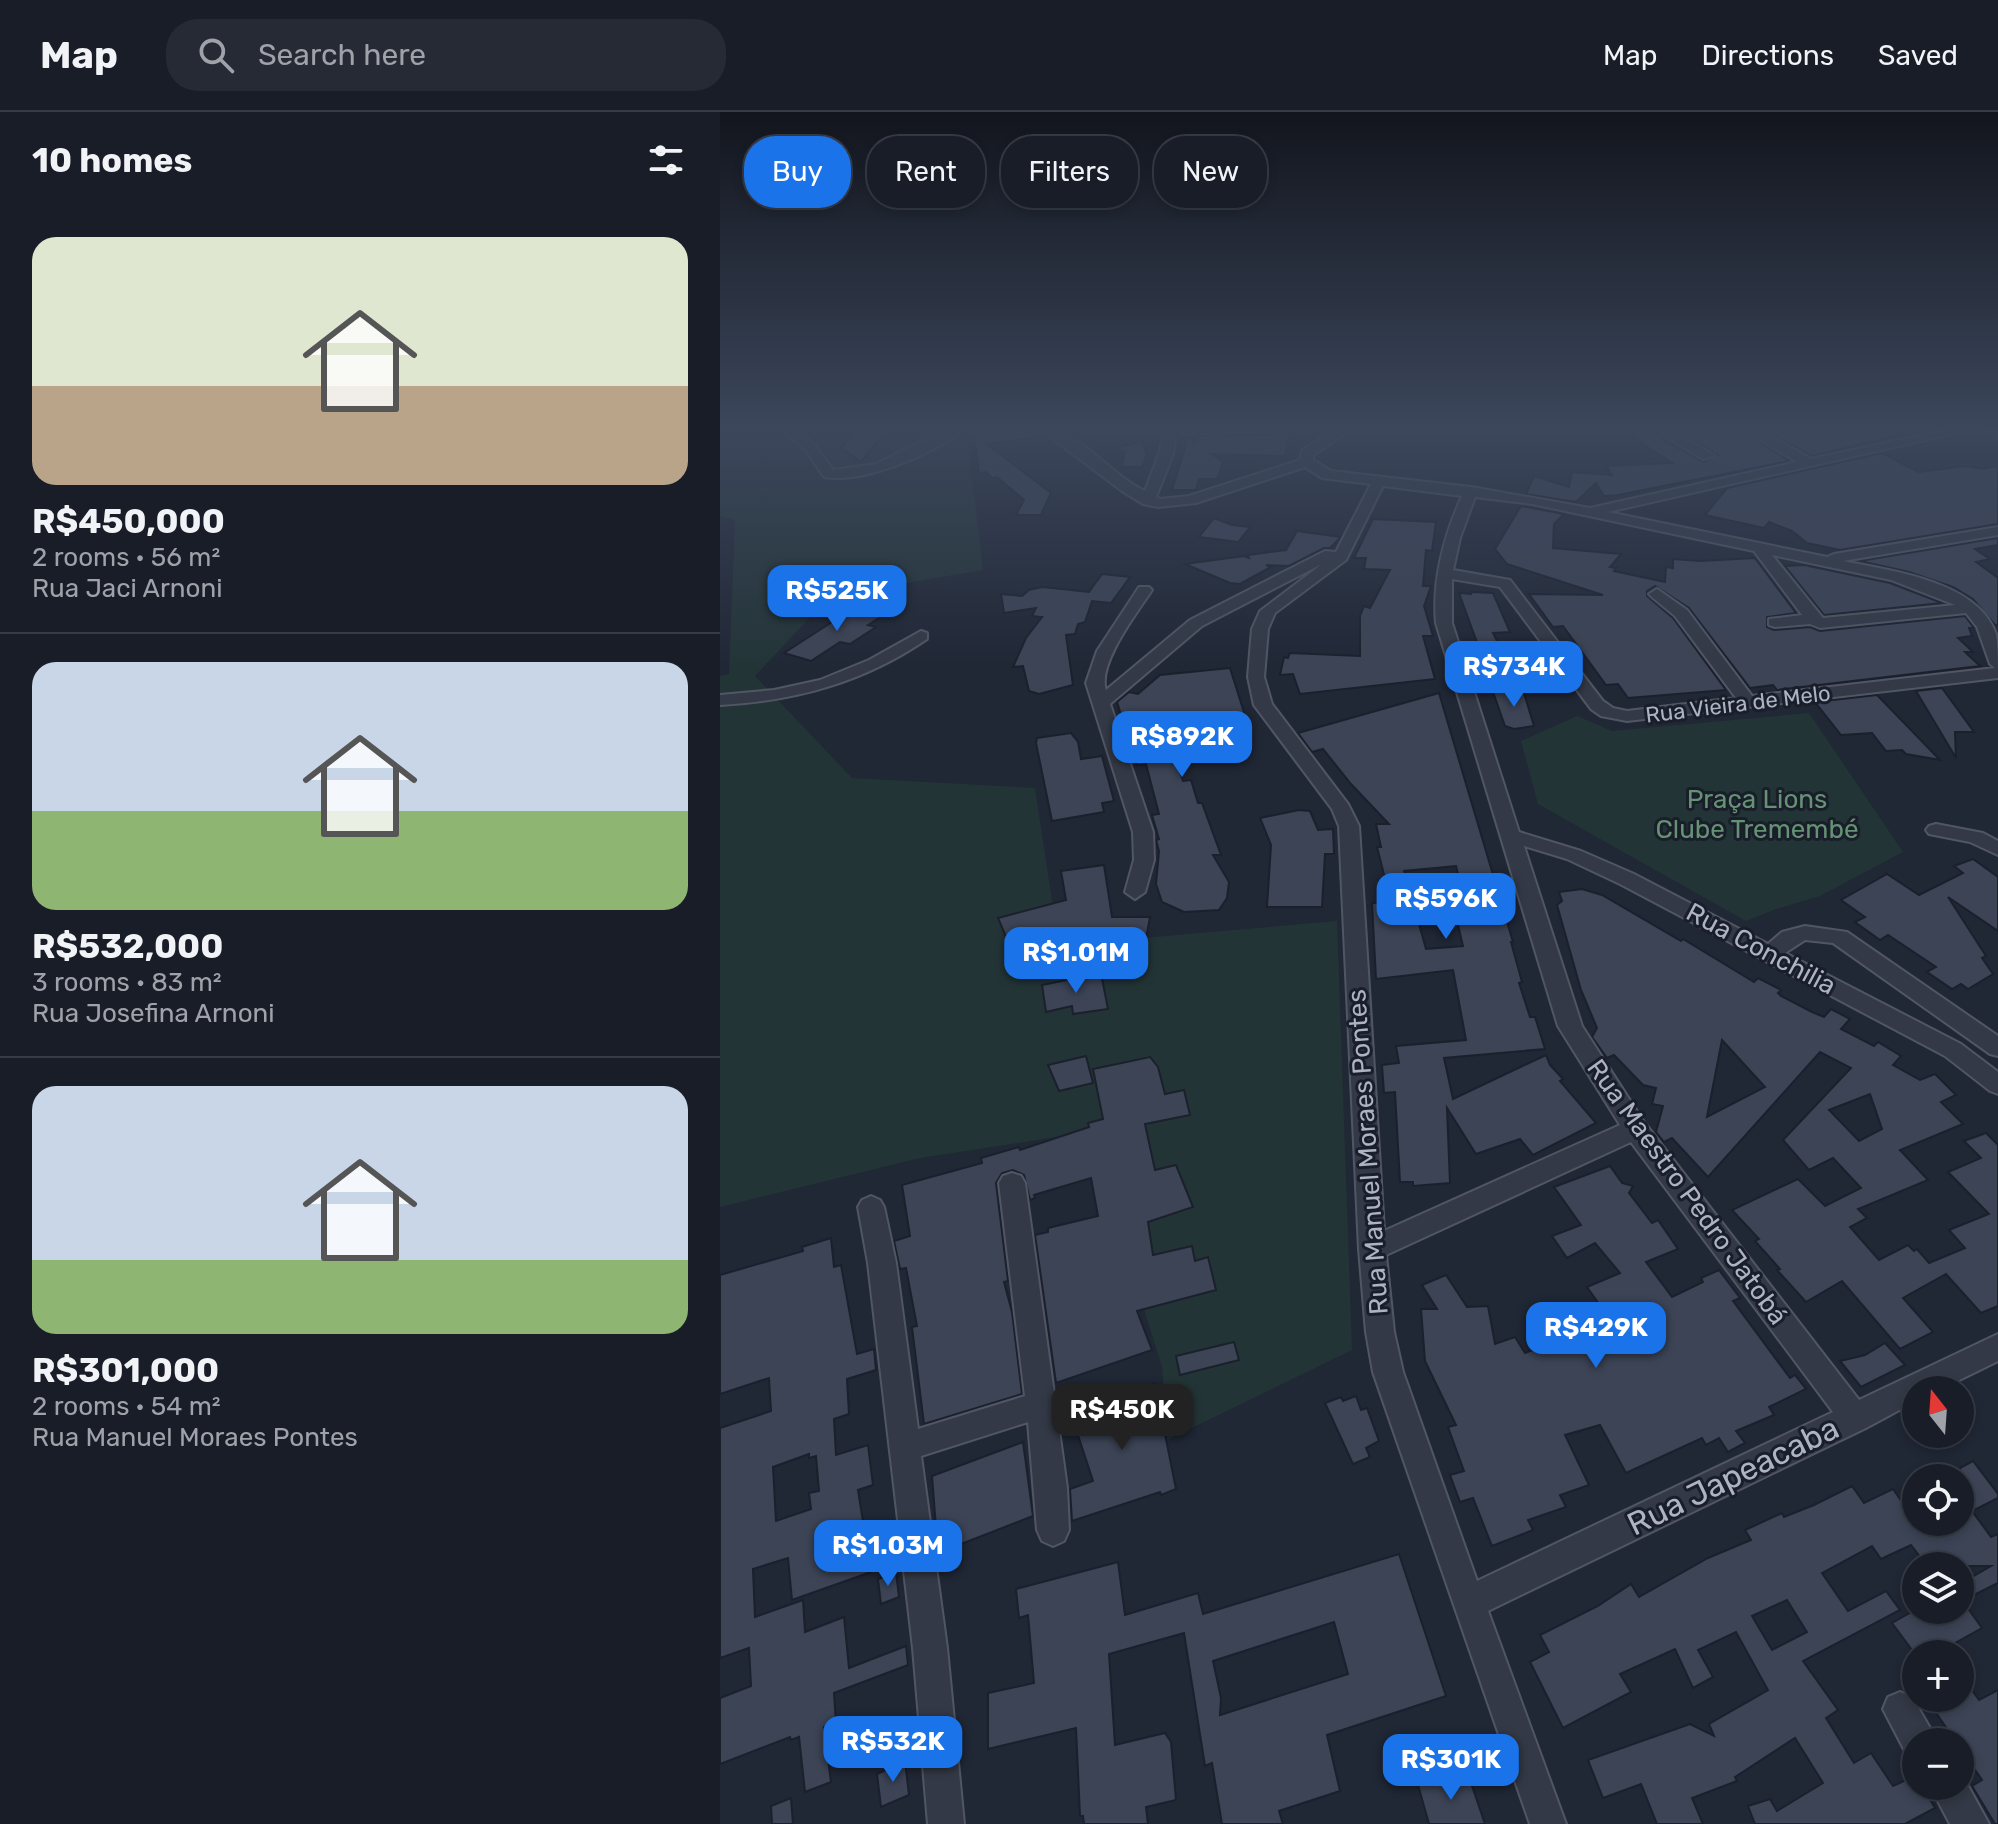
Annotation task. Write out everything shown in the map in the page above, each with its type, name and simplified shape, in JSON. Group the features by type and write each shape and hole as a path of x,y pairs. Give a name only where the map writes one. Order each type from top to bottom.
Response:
{"street":[{"name":"Rua Manuel Moraes Pontes","path":"1366,507 1348,544 1330,567 1282,599 1262,619 1256,677 1263,705 1341,808 1349,826 1372,1249 1380,1332 1388,1372 1548,1824"},
{"name":"Rua Maestro Pedro Jatobá","path":"1466,507 1441,596 1444,623 1459,680 1512,836 1570,1026 1635,1129 1855,1418"},
{"path":"1559,507 1916,583 1970,608 1985,626 1998,664"},
{"path":"1587,512 1610,507"},
{"path":"1817,561 1998,531"},
{"path":"1100,704 1196,623 1348,544"},
{"path":"1760,549 1813,619 1824,624 1970,608"},
{"name":"Rua Vieira de Melo","path":"1446,573 1505,583 1597,705 1607,712 1639,716 1998,673"},
{"path":"1135,892 1144,860 1143,832 1100,704 1097,672 1117,630 1144,590"},
{"path":"1657,594 1681,613 1748,703"},
{"path":"1775,622 1813,619"},
{"path":"720,700 775,695 816,687 879,664 921,636"},
{"path":"1936,830 1976,837 1998,849"},
{"name":"Rua Conchilia","path":"1512,836 1574,855 1627,879 1953,1050 1998,1085"},
{"path":"1770,954 1790,937 1805,933 1839,937 1998,1048"},
{"path":"1372,1249 1635,1129"},
{"path":"1012,1183 1051,1488 1053,1530"},
{"path":"871,1207 882,1263 930,1648 946,1824"},
{"name":"Rua Japeacaba","path":"1468,1603 1998,1347"},
{"path":"903,1448 1040,1405"},
{"path":"1900,1709 1912,1728"},
{"path":"1956,1800 1971,1824"}],"green space":[{"path":"720,507 975,507 983,570 830,596 755,676 852,778 1035,788 1055,921 1131,939 1337,921 1352,1350 1167,1440 1162,1367 1089,1132 920,1158 720,1207 720,676 729,674 735,520 720,516"},
{"name":"Praça Lions Clube Tremembé","path":"1809,713 1903,852 1820,896 1746,921 1538,804 1521,741 1577,716 1612,731"}],"building":[{"path":"1020,507 1045,507 1041,515 1016,515"},
{"path":"1520,507 1526,507 1564,514 1554,524 1553,548 1621,554 1610,567 1616,568 1614,571 1665,582 1666,567 1673,568 1673,559 1755,558 1796,613 1767,617 1767,627 1774,630 1810,627 1820,631 1965,616 1974,628 1969,628 1972,636 1958,638 1973,652 1965,652 1980,666 1777,690 1773,685 1750,688 1689,608 1655,586 1647,591 1647,596 1673,618 1726,690 1628,698 1618,684 1606,685 1563,626 1553,627 1529,594 1603,595 1507,564 1495,549"},
{"path":"1712,507 1998,507 1998,524 1840,550 1807,543 1792,531 1769,522 1764,528 1705,515"},
{"path":"1214,518 1232,525 1250,527 1238,542 1199,537"},
{"path":"1373,519 1436,522 1432,551 1426,550 1423,586 1431,586 1424,606 1433,636 1423,636 1435,679 1300,694 1293,674 1280,675 1284,657 1288,658 1290,653 1360,656 1360,616 1364,606 1370,608 1390,570 1364,569 1366,558 1354,558"},
{"path":"1297,531 1341,537 1330,548 1324,548 1289,566 1266,565 1271,567 1240,584 1230,583 1185,564 1244,556 1249,558 1248,555 1286,550"},
{"path":"1998,538 1998,545 1975,549 1990,559 1976,562 1998,578 1998,625 1973,599 1953,587 1909,572 1860,561"},
{"path":"1804,565 1890,583 1942,603 1824,615 1785,566"},
{"path":"1102,574 1130,577 1111,603 1092,601 1085,622 1078,624 1075,634 1066,635 1073,685 1039,694 1029,691 1023,666 1013,667 1026,638 1042,617 1032,616 1036,608 1004,613 1001,594 1022,596 1029,590 1042,587 1089,592"},
{"path":"1459,593 1493,593 1510,632 1493,633 1505,657 1483,659"},
{"path":"857,606 885,614 868,625 876,627 850,644 840,642 811,661 784,653"},
{"path":"1230,668 1248,725 1168,737 1183,781 1191,780 1198,803 1202,803 1221,855 1213,855 1229,882 1227,898 1219,910 1184,912 1162,902 1156,884 1159,851 1156,840 1159,839 1152,815 1159,814 1146,764 1137,765 1117,702 1129,692 1138,694 1160,675"},
{"path":"1942,688 1974,732 1955,732 1956,758 1916,691"},
{"path":"1523,690 1534,726 1514,729 1505,726 1493,692"},
{"path":"1439,693 1513,942 1522,982 1519,983 1530,1017 1535,1017 1545,1049 1444,1058 1453,1099 1546,1055 1550,1065 1563,1079 1560,1081 1596,1123 1533,1155 1520,1139 1476,1154 1447,1108 1450,1183 1413,1186 1413,1182 1400,1182 1395,1092 1384,1093 1382,1065 1399,1063 1396,1046 1466,1040 1453,970 1376,979 1372,903 1391,902 1377,847 1381,847 1376,824 1389,824 1323,749 1312,752 1298,733","holes":["1456,866 1470,920 1457,921 1463,946 1426,949 1404,871"]},
{"path":"1877,695 1940,760 1906,754 1902,750 1886,751 1872,733 1841,735 1815,702"},
{"path":"1071,733 1078,742 1081,759 1102,756 1114,801 1102,803 1104,812 1052,821 1037,738"},
{"path":"1299,810 1310,811 1318,830 1333,829 1334,854 1325,854 1322,907 1267,907 1271,845 1260,818"},
{"path":"1973,859 1998,877 1998,931 1948,897 1986,956 1982,958 1993,974 1968,989 1961,984 1952,989 1927,972 1936,967 1888,935 1880,940 1855,922 1865,917 1841,900 1887,874 1919,895 1963,873 1954,866"},
{"path":"1104,865 1112,917 1150,917 1146,939 1040,939 1060,955 1040,968 1009,944 998,918 1066,900 1061,871"},
{"path":"1582,889 1602,895 1754,982 1758,978 1781,990 1778,993 1781,996 1812,1012 1824,1017 1831,1009 1850,1019 1841,1029 1874,1046 1878,1042 1901,1056 1893,1065 1920,1080 1935,1074 1956,1095 1941,1102 1963,1124 1900,1150 1928,1180 1858,1209 1867,1218 1850,1227 1879,1260 1908,1245 1914,1251 1917,1249 1929,1263 1965,1248 1949,1230 1989,1214 1948,1172 1981,1158 1964,1141 1986,1133 1998,1145 1998,1306 1981,1313 1946,1274 1903,1298 1933,1332 1900,1349 1842,1281 1806,1302 1755,1241 1759,1239 1732,1210 1798,1179 1825,1206 1861,1188 1833,1158 1809,1170 1783,1140 1851,1068 1820,1052 1708,1177 1672,1138 1664,1142 1656,1132 1663,1106 1652,1104 1656,1088 1643,1085 1614,1055 1607,1058 1592,1037 1597,1028 1581,990 1557,905 1562,901 1559,892","holes":["1722,1040 1765,1087 1707,1117","1870,1094 1882,1129 1859,1141 1829,1110"]},
{"path":"1101,973 1108,1009 1073,1014 1072,1006 1046,1012 1042,985"},
{"path":"1086,1056 1093,1083 1059,1091 1048,1065"},
{"path":"1150,1057 1158,1067 1165,1094 1184,1090 1190,1115 1145,1124 1155,1170 1176,1165 1193,1207 1148,1222 1153,1255 1192,1246 1195,1261 1208,1257 1216,1290 1137,1311 1152,1350 1056,1383 1035,1235 1048,1232 1048,1228 1098,1216 1091,1178 1034,1195 1035,1198 1030,1200 1024,1175 1013,1170 1002,1173 996,1183 1008,1281 1004,1282 1012,1312 1022,1394 924,1424 912,1327 917,1326 906,1268 900,1269 894,1241 910,1236 902,1185 982,1163 981,1158 1019,1147 1020,1150 1089,1127 1088,1123 1103,1119 1093,1069"},
{"path":"1610,1166 1622,1183 1633,1186 1629,1193 1652,1223 1658,1220 1678,1249 1646,1262 1672,1297 1703,1282 1701,1278 1719,1270 1740,1298 1733,1301 1790,1378 1795,1375 1806,1389 1769,1407 1774,1415 1736,1431 1745,1443 1728,1452 1719,1438 1706,1445 1702,1438 1626,1473 1600,1425 1565,1435 1589,1485 1560,1495 1566,1507 1528,1520 1533,1530 1492,1546 1473,1498 1460,1502 1450,1475 1464,1471 1448,1427 1456,1425 1425,1361 1421,1309 1437,1309 1422,1285 1446,1275 1467,1307 1488,1306 1495,1344 1515,1337 1525,1353 1574,1333 1563,1319 1599,1304 1587,1287 1620,1273 1595,1243 1567,1258 1552,1236 1581,1225 1554,1187"},
{"path":"831,1238 834,1267 841,1265 857,1354 874,1349 876,1370 847,1379 849,1414 834,1419 836,1455 868,1445 873,1485 858,1490 871,1572 792,1600 788,1558 753,1569 755,1617 803,1600 805,1632 844,1617 849,1668 906,1646 908,1665 834,1693 836,1723 824,1727 831,1782 805,1792 799,1737 791,1740 790,1737 720,1764 720,1698 751,1686 749,1648 720,1658 720,1428 771,1411 769,1378 720,1394 720,1275 803,1251 802,1247","holes":["809,1454 809,1458 816,1456 819,1491 809,1493 811,1509 776,1521 773,1467"]},
{"path":"1234,1342 1239,1360 1180,1375 1176,1356"},
{"path":"1885,1343 1905,1365 1861,1387 1840,1361 1865,1355"},
{"path":"1155,1384 1176,1489 1072,1521 1070,1489 1093,1481 1070,1411"},
{"path":"1356,1396 1361,1410 1367,1408 1379,1441 1366,1448 1370,1457 1353,1464 1325,1403"},
{"path":"1023,1442 1033,1516 938,1553 932,1476"},
{"path":"1973,1461 1998,1498 1974,1510 1974,1464 1967,1464"},
{"path":"1852,1486 1864,1503 1893,1489 1902,1502 1902,1536 1974,1536 1974,1514 1991,1537 1998,1534 1998,1583 1974,1595 1974,1576 1991,1566 1974,1566 1974,1552 1916,1552 1911,1545 1881,1559 1872,1546 1822,1573 1848,1611 1886,1591 1900,1610 1803,1661 1838,1710 1826,1718 1854,1763 1871,1753 1893,1786 1902,1782 1902,1800 1930,1800 1935,1808 1905,1824 1755,1824 1748,1806 1770,1799 1777,1811 1823,1783 1795,1738 1735,1777 1737,1781 1692,1798 1703,1824 1657,1824 1641,1784 1603,1798 1588,1760 1690,1724 1714,1736 1709,1724 1768,1690 1736,1632 1698,1650 1713,1677 1693,1688 1675,1649 1620,1674 1631,1692 1563,1728 1530,1662 1549,1652 1540,1635 1598,1606 1631,1584 1639,1597 1708,1558 1751,1540 1745,1530 1782,1513 1784,1517","holes":["1787,1600 1807,1632 1772,1650 1752,1616"]},
{"path":"1399,1554 1446,1696 1327,1735 1340,1791 1279,1811 1283,1824 1222,1824 1212,1763 1205,1766 1184,1633 1109,1654 1115,1745 1165,1733 1171,1742 1176,1800 1146,1807 1148,1824 1084,1824 1083,1816 1080,1816 1076,1728 988,1749 988,1693 1034,1683 1028,1615 1019,1618 1016,1589 1118,1562 1125,1615 1198,1593 1203,1614","holes":["1334,1622 1348,1674 1220,1715 1221,1698 1213,1661"]},
{"path":"896,1573 899,1597 881,1604 878,1579"},
{"path":"1902,1617 1902,1624 1974,1624 1974,1617 1982,1628 1960,1640 1905,1640 1892,1623"},
{"path":"1998,1690 1998,1824 1995,1824 1974,1789 1974,1785 1982,1780 1974,1768 1974,1728 1946,1728 1936,1712 1974,1712 1974,1693 1979,1700"},
{"path":"905,1761 909,1795 881,1807 877,1774"},
{"path":"1451,1774 1454,1783 1469,1777 1485,1824 1429,1824 1418,1785"},
{"path":"791,1798 793,1824 772,1824 771,1806"}]}
